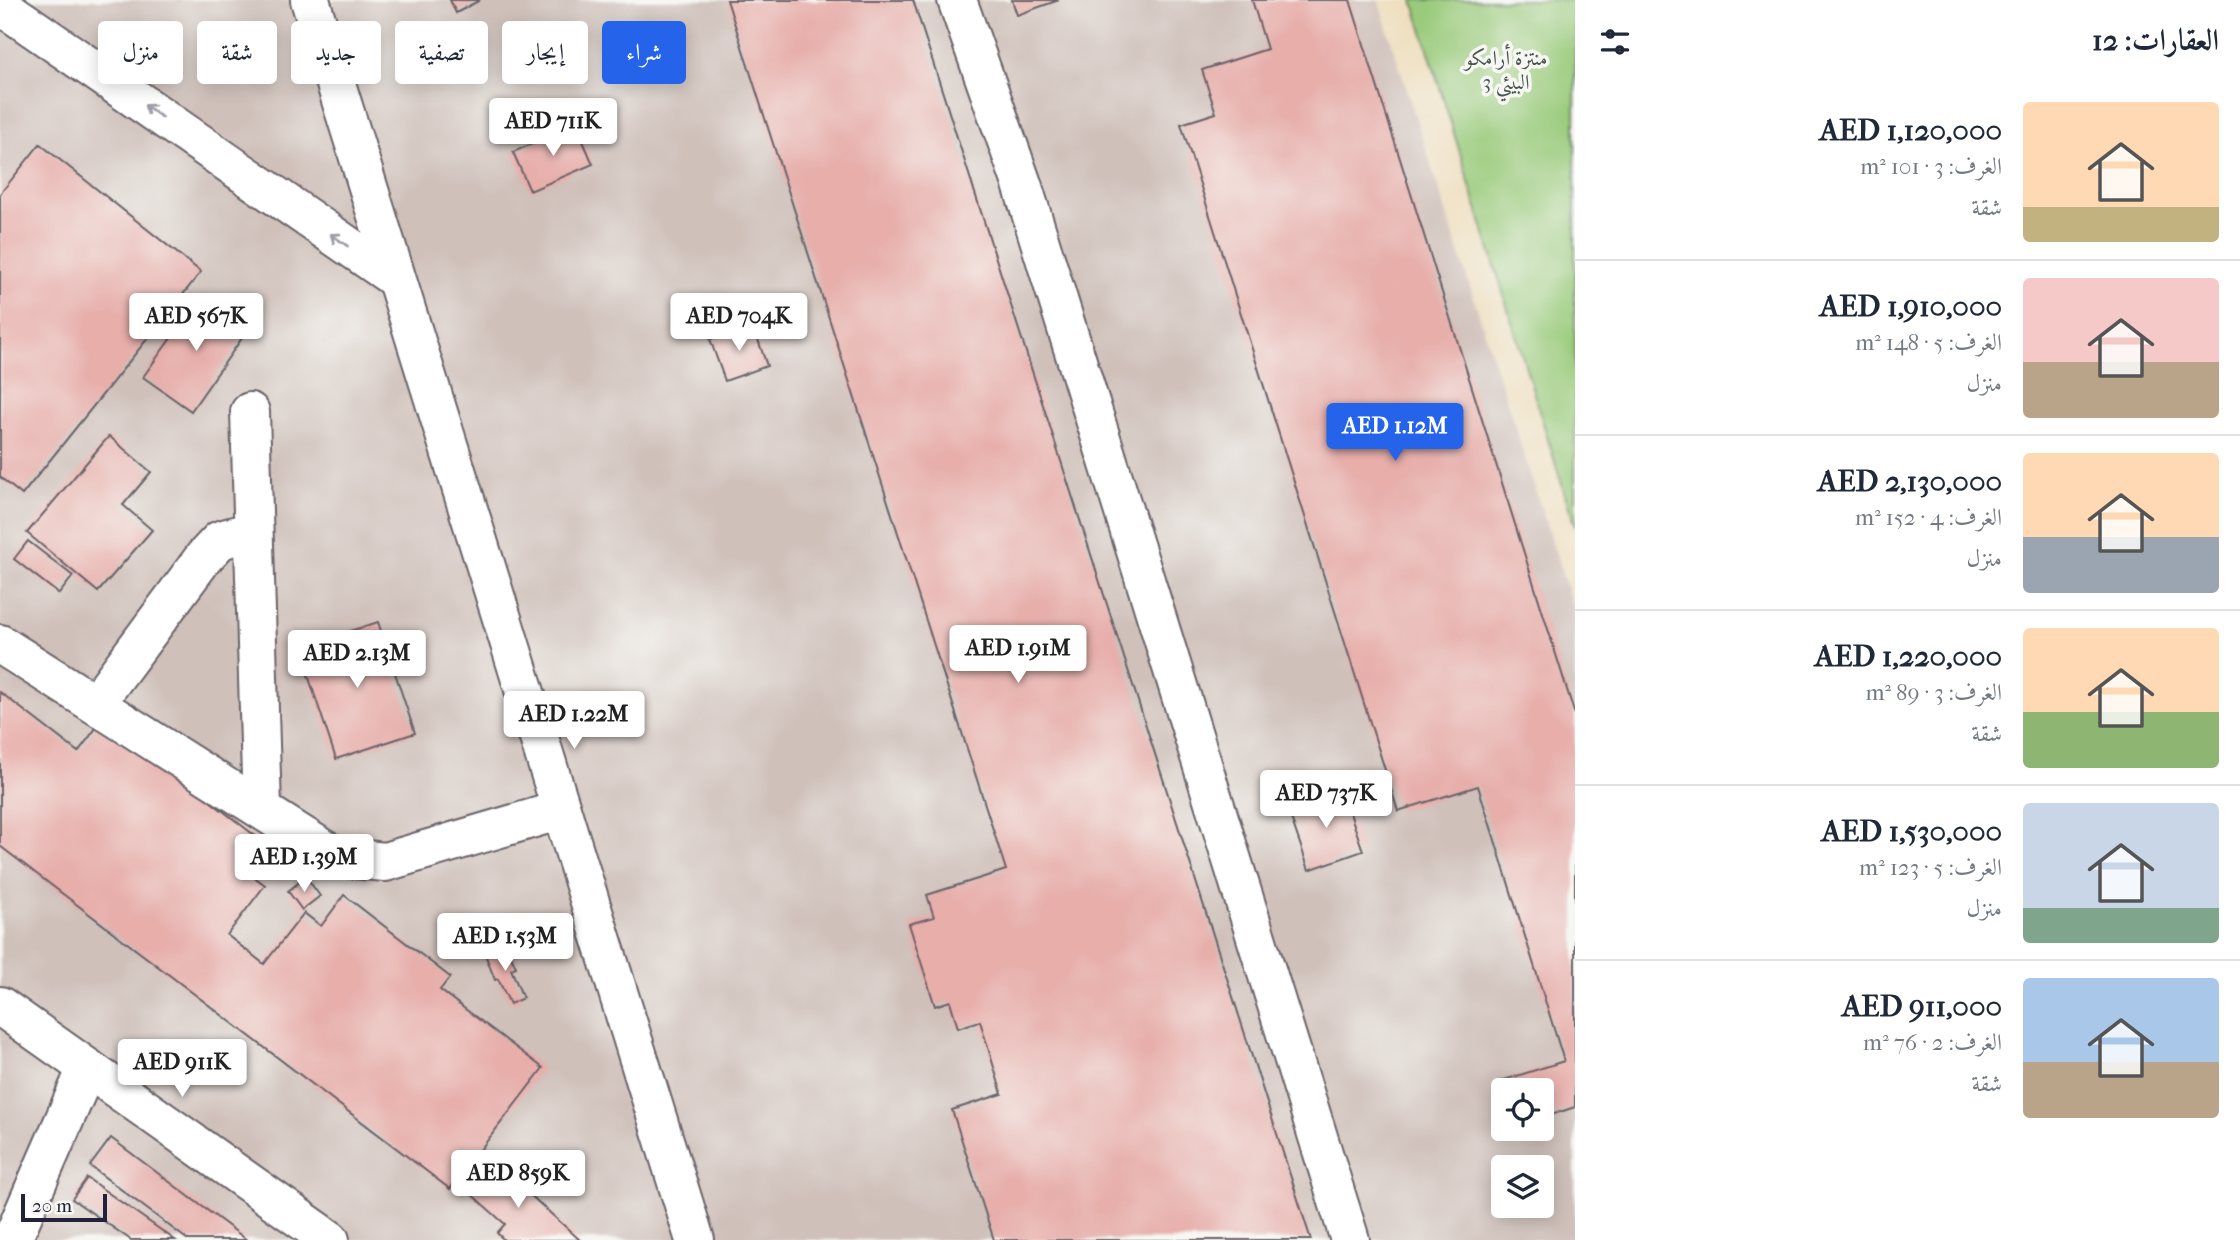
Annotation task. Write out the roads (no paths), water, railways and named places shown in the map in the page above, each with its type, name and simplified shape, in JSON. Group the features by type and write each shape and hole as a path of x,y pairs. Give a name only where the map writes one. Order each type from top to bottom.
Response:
{"street":[{"path":"310,0 695,1240"},
{"path":"957,0 1022,184 1350,1240"},
{"path":"0,5 396,279"},
{"path":"250,412 262,810"},
{"path":"95,704 204,557 220,540 253,531"},
{"path":"0,644 336,857 385,862 561,810"},
{"path":"0,1006 330,1240"},
{"path":"12,1240 87,1068"}],"park label":[{"name":"منتزة أرامكو البيئي 3","path":"1506,70"}]}
